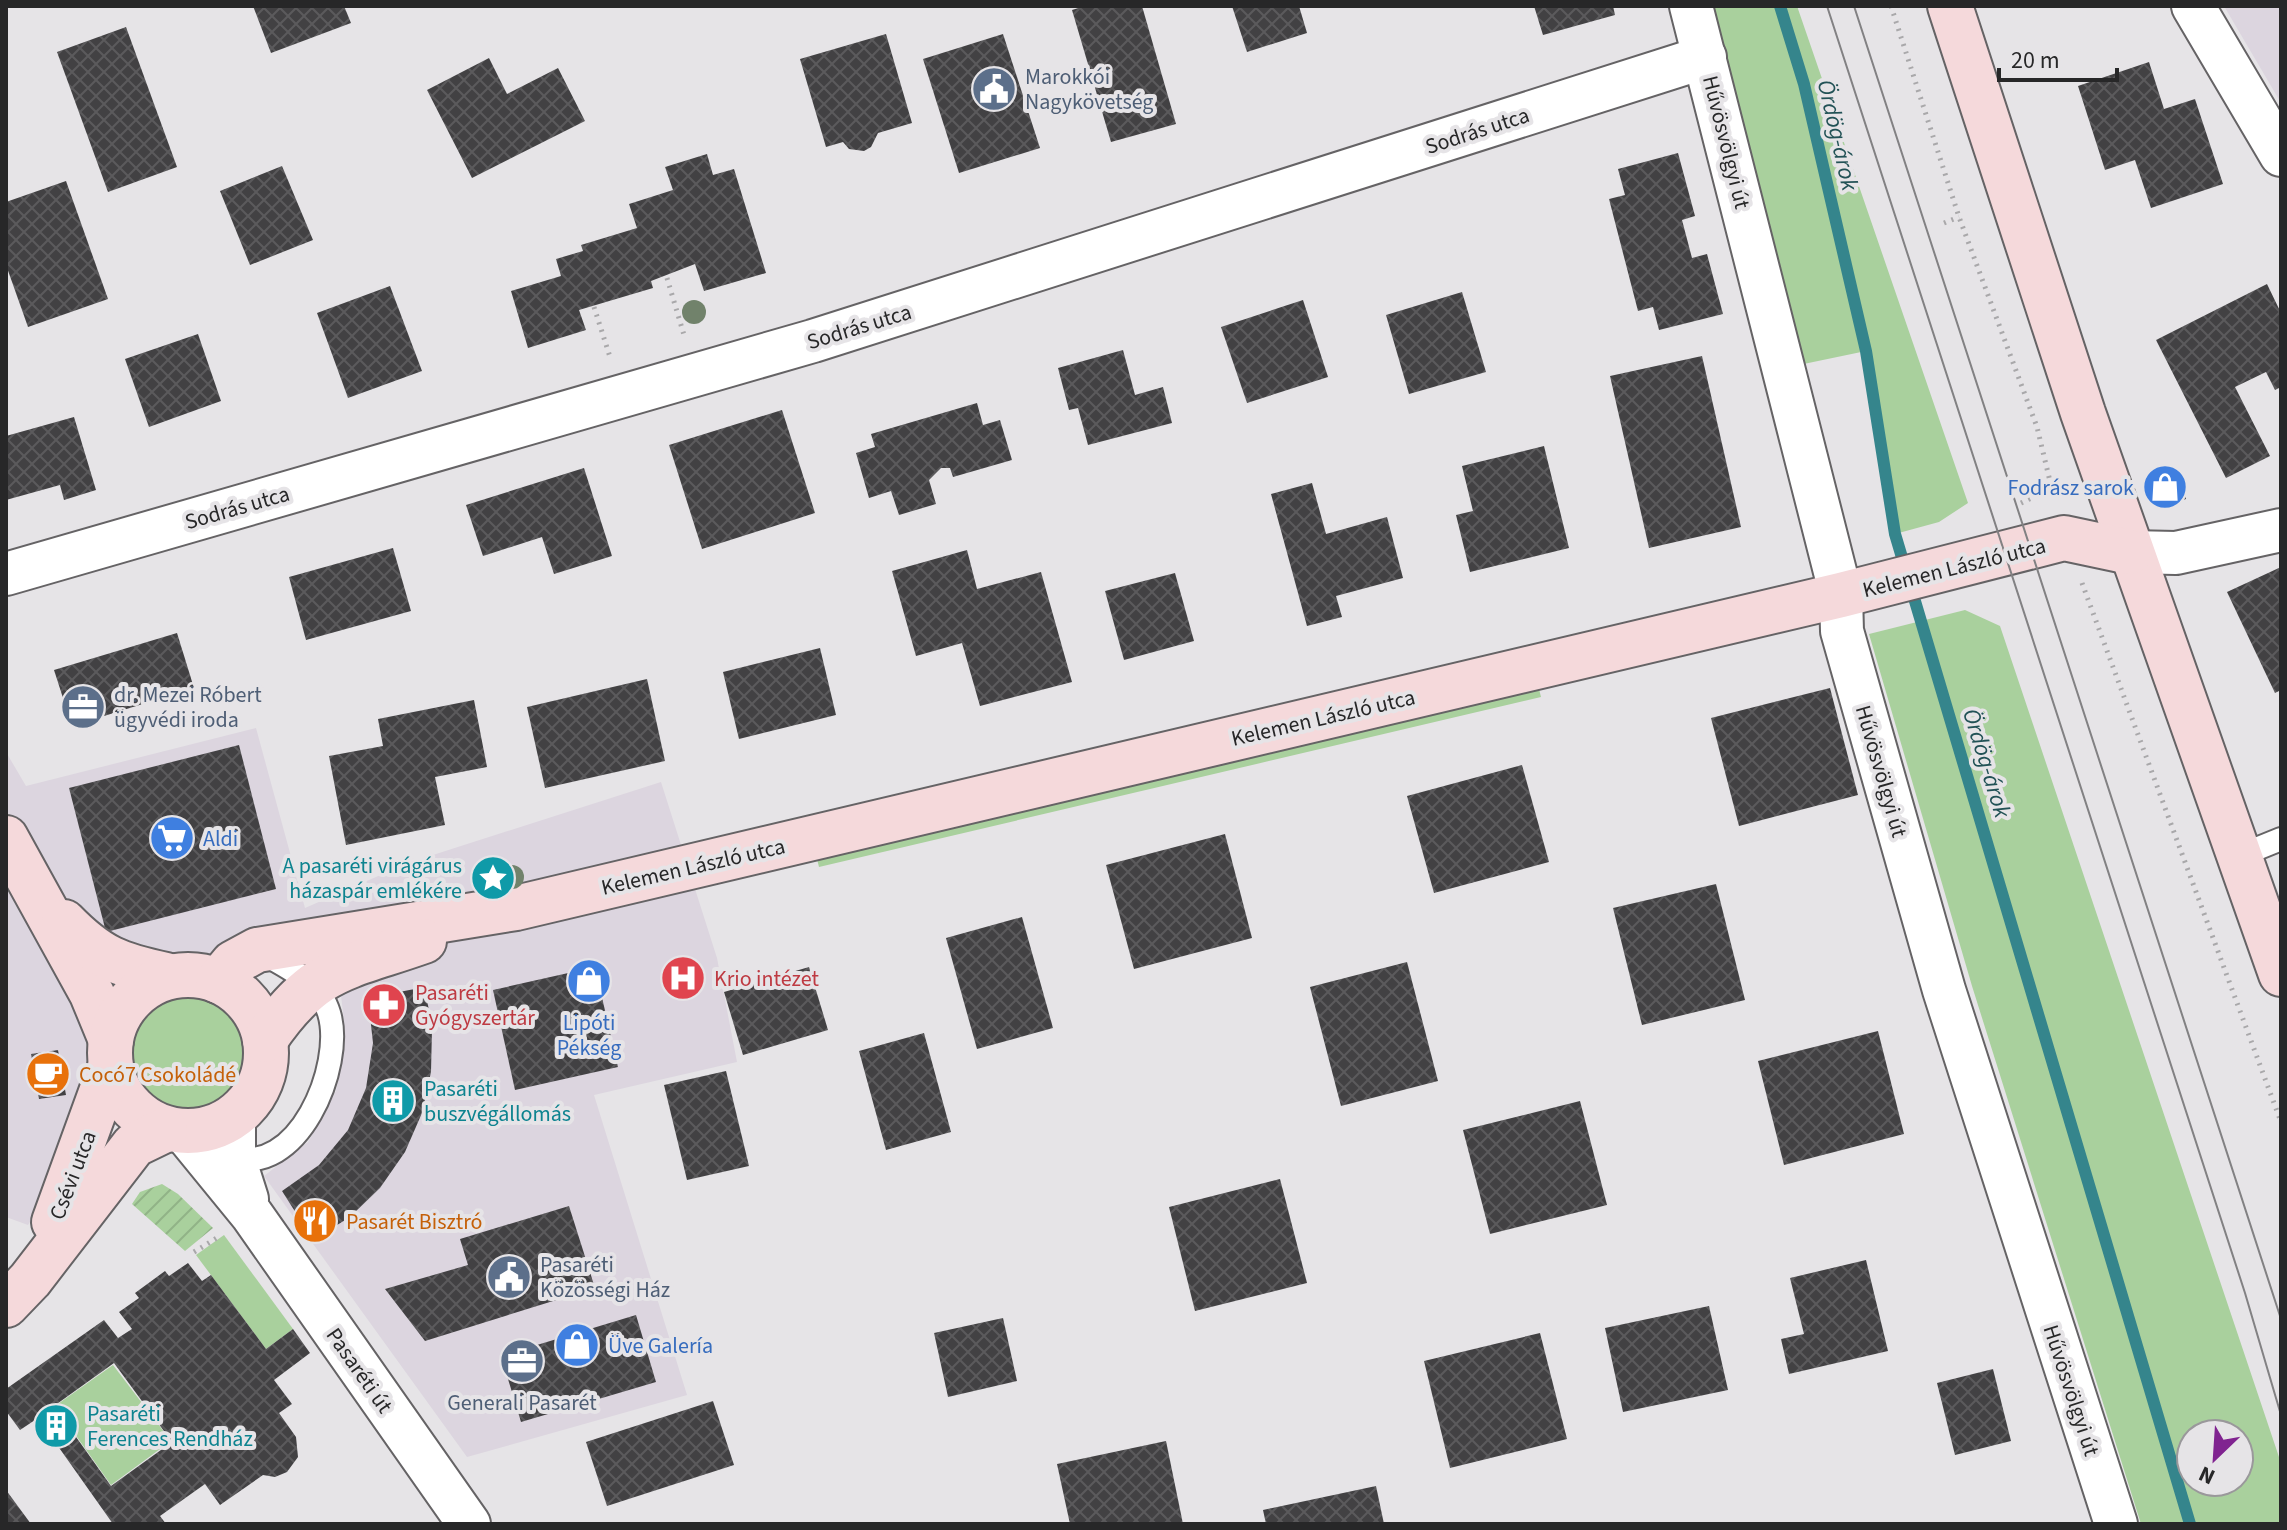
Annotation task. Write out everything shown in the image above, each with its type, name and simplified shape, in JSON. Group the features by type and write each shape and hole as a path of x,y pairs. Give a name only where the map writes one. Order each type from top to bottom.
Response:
{"street":[{"name":"Hűvösvölgyi út","path":"1691,6 1841,595 1842,631 1944,990 2116,1524"},
{"path":"1950,6 2130,552 2281,974"},
{"path":"2193,6 2281,155"},
{"name":"Sodrás utca","path":"6,574 695,375 1705,57"},
{"path":"2130,552 2176,553 2281,530"},
{"name":"Kelemen László utca","path":"218,981 233,963 257,950 516,908 1841,595 2064,538 2130,552"},
{"path":"6,838 92,994 121,1094 140,1116 175,1131 211,1129 234,1138 261,1084 266,1062 265,1040 257,1019 244,1001 218,981 187,973 166,975 120,965 98,954 40,898"},
{"name":"Kelemen László utca","path":"265,1040 289,1004 312,984 334,971 516,908"},
{"path":"110,1054 117,1018 129,999 145,984 166,975"},
{"name":"Csévi utca","path":"18,1292 85,1145 110,1054"},
{"name":"Csévi utca","path":"18,1292 134,1145 175,1131"},
{"name":"Pasaréti út","path":"175,1131 469,1524"},
{"name":"Pasaréti út","path":"234,1138 242,1222"}],"lane":[{"path":"2239,856 2281,839"},
{"path":"234,1138 256,1160 284,1148 302,1128 322,1088 330,1055 329,1013 312,984 257,950"}],"path":[{"path":"1891,6 1959,217 2037,427 2064,538 2281,1122"},
{"path":"1944,223 1959,217"},
{"path":"667,278 695,375"},
{"path":"594,307 623,396"},
{"path":"2016,505 2052,488"},
{"path":"194,1252 242,1222"}],"shaded area":[{"path":"2224,6 2281,6 2281,103"},
{"path":"256,728 305,908 408,863 661,782 717,958 737,1062 594,1095 687,1395 467,1457 264,1176 308,1142 336,1091 345,1030 334,934 167,962 67,987 88,1042 84,1118 64,1167 28,1225 6,1217 6,752 26,786"}],"green space":[{"path":"1704,6 1797,6 1968,503 1939,522 1895,534 1866,351 1794,366"},
{"path":"1965,610 2000,626 2281,1463 2281,1524 2141,1524 1972,986 1869,634"},
{"path":"1537,681 1541,697 819,867 815,851"},
{"path":"187,997 209,1001 227,1014 240,1032 244,1054 240,1076 227,1094 209,1107 187,1111 165,1107 147,1094 134,1076 130,1054 134,1032 147,1014 165,1001"},
{"path":"162,1184 178,1194 213,1228 185,1251 132,1204 140,1192"},
{"path":"224,1235 293,1329 266,1349 196,1255"},
{"path":"113,1365 171,1441 111,1485 55,1406"}],"building":[{"path":"253,6 344,6 351,23 271,53"},
{"path":"1085,6 1142,6 1176,124 1111,142 1072,10"},
{"path":"1232,6 1299,6 1307,33 1247,52"},
{"path":"1534,6 1613,6 1615,15 1543,35"},
{"path":"126,27 177,167 108,192 57,52"},
{"path":"886,34 912,123 878,133 871,147 864,151 849,149 843,142 826,147 800,59"},
{"path":"1003,34 1040,148 959,173 923,59"},
{"path":"489,58 507,94 558,68 585,121 472,178 427,90"},
{"path":"2149,62 2164,109 2195,99 2223,184 2151,208 2135,160 2105,170 2078,86"},
{"path":"1678,153 1695,216 1682,220 1692,258 1707,254 1723,314 1659,330 1653,307 1638,311 1609,199 1625,195 1618,169"},
{"path":"707,154 713,175 734,169 766,273 704,291 695,264 651,281 653,288 579,310 586,330 528,348 511,291 561,276 556,259 583,251 581,245 637,228 629,204 673,190 665,167"},
{"path":"282,166 313,240 250,265 220,191"},
{"path":"66,181 108,299 28,327 6,265 6,202"},
{"path":"2267,284 2281,313 2281,387 2275,390 2266,372 2235,387 2270,456 2226,478 2156,340"},
{"path":"390,286 422,371 348,398 317,313"},
{"path":"1462,292 1486,372 1409,394 1386,315"},
{"path":"1303,300 1328,377 1247,403 1221,327"},
{"path":"198,334 221,401 149,427 125,359"},
{"path":"1123,350 1135,395 1163,387 1172,423 1088,445 1078,408 1069,410 1058,368"},
{"path":"1702,356 1741,527 1649,548 1610,376"},
{"path":"977,403 983,425 1000,420 1012,460 953,477 950,468 941,468 929,480 936,504 899,515 891,491 869,498 856,453 875,447 871,434"},
{"path":"782,410 815,513 702,549 669,445"},
{"path":"74,417 96,490 64,500 60,485 6,500 6,436"},
{"path":"1544,446 1569,548 1470,572 1456,515 1473,511 1462,466"},
{"path":"584,468 612,556 554,574 542,537 483,556 466,505"},
{"path":"2178,474 2186,499 2165,506 2157,481"},
{"path":"1312,483 1326,534 1387,517 1403,578 1336,596 1342,617 1307,626 1271,494"},
{"path":"393,548 411,611 306,640 289,577"},
{"path":"967,550 977,589 1041,572 1072,682 980,706 962,643 916,656 892,571"},
{"path":"2281,567 2281,690 2275,693 2227,592"},
{"path":"1175,573 1194,641 1124,660 1105,591"},
{"path":"177,633 194,688 72,726 54,670"},
{"path":"820,648 836,715 739,739 723,672"},
{"path":"647,679 665,761 545,788 527,707"},
{"path":"1830,688 1858,795 1739,826 1711,718"},
{"path":"474,700 487,767 435,777 445,825 346,845 329,756 383,746 378,719"},
{"name":"Aldi","path":"239,745 276,889 106,932 69,788"},
{"path":"1522,765 1549,862 1434,893 1407,796"},
{"path":"1225,834 1252,938 1134,969 1106,865"},
{"path":"1716,884 1745,1000 1642,1025 1613,908"},
{"path":"1022,917 1053,1028 977,1049 946,938"},
{"path":"1407,962 1438,1081 1341,1106 1310,987"},
{"path":"595,967 618,1067 515,1090 493,990"},
{"path":"809,967 828,1030 743,1055 724,992"},
{"name":"Pasaréti buszvégállomás","path":"425,987 432,1029 431,1072 422,1113 405,1152 380,1188 350,1217 313,1240 282,1191 319,1165 348,1130 366,1088 373,1043 368,998"},
{"path":"1878,1031 1904,1134 1784,1165 1758,1061"},
{"path":"924,1033 951,1132 886,1150 859,1051"},
{"name":"Cocó7 Csokoládé","path":"58,1050 66,1095 39,1099 31,1054"},
{"path":"726,1071 749,1166 687,1180 664,1085"},
{"path":"1580,1101 1607,1205 1490,1234 1463,1130"},
{"path":"1280,1179 1307,1283 1195,1311 1169,1207"},
{"name":"Pasaréti Közösségi Ház","path":"569,1206 595,1288 425,1341 385,1289 468,1265 460,1239"},
{"path":"1866,1260 1888,1351 1789,1374 1781,1339 1804,1334 1790,1278"},
{"path":"188,1263 202,1281 211,1275 266,1349 293,1329 310,1353 274,1380 292,1404 279,1413 296,1437 298,1457 287,1472 275,1477 263,1475 220,1505 205,1484 160,1516 166,1524 113,1524 38,1418 20,1430 6,1411 6,1389 104,1320 118,1338 132,1329 119,1312 139,1298 135,1293 165,1271 169,1276","holes":["114,1363 172,1442 111,1486 54,1406"]},
{"path":"1709,1306 1728,1390 1623,1412 1605,1328"},
{"path":"636,1315 656,1382 521,1422 501,1356"},
{"path":"1003,1318 1017,1381 948,1397 934,1333"},
{"path":"1540,1333 1567,1439 1450,1468 1424,1361"},
{"path":"1993,1369 2011,1441 1955,1455 1937,1383"},
{"path":"713,1401 734,1465 607,1506 586,1442"},
{"path":"1166,1441 1183,1524 1070,1524 1057,1464"},
{"path":"1376,1486 1384,1524 1266,1524 1263,1510"},
{"path":"6,1490 31,1524 6,1524"}],"waterway":[{"name":"Ördög-árok","path":"1780,6 1804,84 1866,351 1895,534 2190,1524"}],"tram line":[{"path":"1827,6 2245,1293 2281,1415"},
{"path":"1854,6 2281,1319"}],"place":[{"name":"Marokkói Nagykövetség","path":"994,89"},
{"name":"Fodrász sarok","path":"2165,487"},
{"name":"dr. Mezei Róbert ügyvédi iroda","path":"83,707"},
{"name":"Aldi","path":"172,838"},
{"name":"A pasaréti virágárus házaspár emlékére","path":"493,878"},
{"name":"Krio intézet","path":"683,978"},
{"name":"Lipóti Pékség","path":"589,981"},
{"name":"Pasaréti Gyógyszertár","path":"384,1005"},
{"name":"Cocó7 Csokoládé","path":"48,1074"},
{"name":"Pasaréti buszvégállomás","path":"393,1101"},
{"name":"Pasarét Bisztró","path":"315,1221"},
{"name":"Pasaréti Közösségi Ház","path":"509,1277"},
{"name":"Üve Galería","path":"577,1345"},
{"name":"Generali Pasarét","path":"522,1361"},
{"name":"Pasaréti Ferences Rendház","path":"56,1426"}]}
